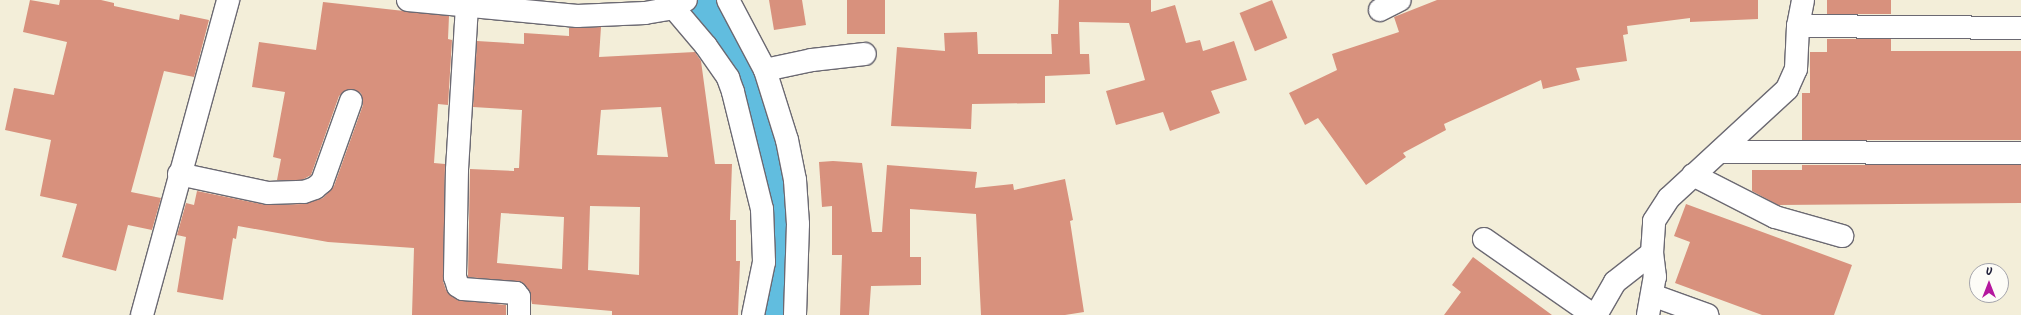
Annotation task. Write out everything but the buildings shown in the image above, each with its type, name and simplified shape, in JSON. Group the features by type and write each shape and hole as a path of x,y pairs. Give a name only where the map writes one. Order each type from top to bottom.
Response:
{"street":[{"path":"142,315 167,229 179,174 228,0"},
{"path":"408,0 577,16 645,14 677,3 728,78 760,190 764,262 753,315"},
{"path":"728,0 765,70 778,108 795,180 798,224 795,315"},
{"path":"1380,10 1400,0"},
{"path":"1707,315 1650,305 1655,277 1652,253 1654,221 1662,206 1693,175 1720,152 1787,89 1796,69 1798,26 1803,0"},
{"path":"467,6 457,170 455,277 458,286 463,289 516,293 519,297 519,315"},
{"path":"1798,26 2021,28"},
{"path":"765,70 812,60 865,54"},
{"path":"179,174 268,193 304,192 315,188 322,182 351,101"},
{"path":"1720,152 2021,153"},
{"path":"1693,175 1774,217 1842,236"},
{"path":"1484,239 1594,315 1615,282 1652,253"}],"waterway":[{"path":"699,0 753,87 781,224 769,315"}]}
